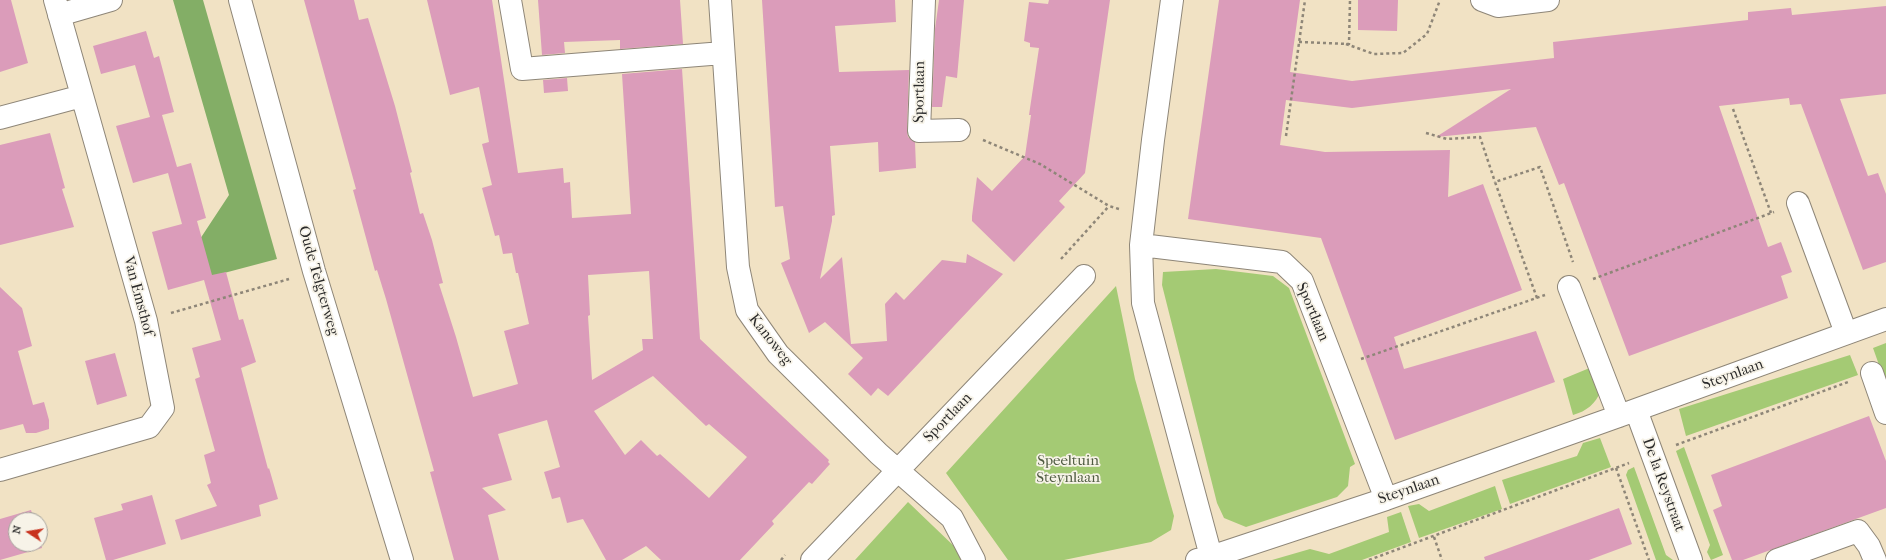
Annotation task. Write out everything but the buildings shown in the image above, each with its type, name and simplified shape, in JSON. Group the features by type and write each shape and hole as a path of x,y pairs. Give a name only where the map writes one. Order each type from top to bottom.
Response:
{"street":[{"name":"Van Emsthof","path":"0,470 148,427 163,408 146,321 57,7 111,0"},
{"name":"Oude Telgterweg","path":"240,0 314,271 402,560"},
{"path":"510,0 522,69 723,53"},
{"name":"Kanoweg","path":"720,0 738,267 747,310 778,354 879,454 952,518 974,560"},
{"name":"Sportlaan","path":"924,0 919,131 959,130"},
{"path":"1172,0 1153,140 1141,245 1143,303 1207,559"},
{"path":"1482,0 1498,6 1548,0"},
{"path":"0,118 82,96"},
{"path":"1798,203 1846,333"},
{"name":"Sportlaan","path":"1141,245 1282,262 1302,281 1386,499"},
{"name":"Sportlaan","path":"812,560 1084,276"},
{"path":"1572,278 1628,413"},
{"name":"Steynlaan","path":"1207,559 1386,499 1886,319"},
{"path":"1872,373 1886,413"},
{"name":"De la Reystraat","path":"1628,413 1652,454 1690,560"},
{"path":"1777,560 1858,531 1870,546 1875,560"}],"path":[{"path":"1286,136 1305,0"},
{"path":"1346,44 1349,44 1350,0"},
{"path":"1299,42 1346,44 1374,54 1403,53 1427,34 1440,0"},
{"path":"1733,109 1771,213"},
{"path":"959,130 1040,164 1109,206 1145,216"},
{"path":"1426,133 1447,139 1480,137 1537,298"},
{"path":"1495,182 1540,167 1572,278"},
{"path":"146,321 314,271"},
{"path":"1368,560 1434,537 1652,454 1872,373"},
{"path":"1616,468 1649,560"},
{"path":"1434,537 1442,560"}],"green space":[{"path":"173,0 203,0 277,259 209,277 200,239 229,195"},
{"path":"1216,269 1273,276 1289,288 1355,464 1350,467 1348,486 1337,497 1246,527 1224,518 1217,503 1162,285 1163,272"},
{"name":"Speeltuin Steynlaan","path":"1116,286 1135,379 1174,516 1171,530 1151,542 1064,560 1008,560 946,473"},
{"path":"1886,343 1886,378 1884,379 1873,348"},
{"path":"1850,355 1858,375 1686,436 1679,409"},
{"path":"1592,367 1601,391 1596,400 1590,406 1573,415 1563,379"},
{"path":"1600,438 1611,467 1510,504 1502,480 1577,456 1583,443"},
{"path":"1684,447 1723,555 1711,560 1707,552 1710,545 1676,451"},
{"path":"1634,467 1666,555 1673,560 1656,560 1626,475 1628,470"},
{"path":"1495,486 1502,509 1419,538 1408,506 1419,504 1429,511"},
{"path":"908,502 957,549 961,560 855,560"},
{"path":"1401,512 1411,542 1362,560 1272,560 1310,549 1329,554 1389,532 1387,517"}]}
